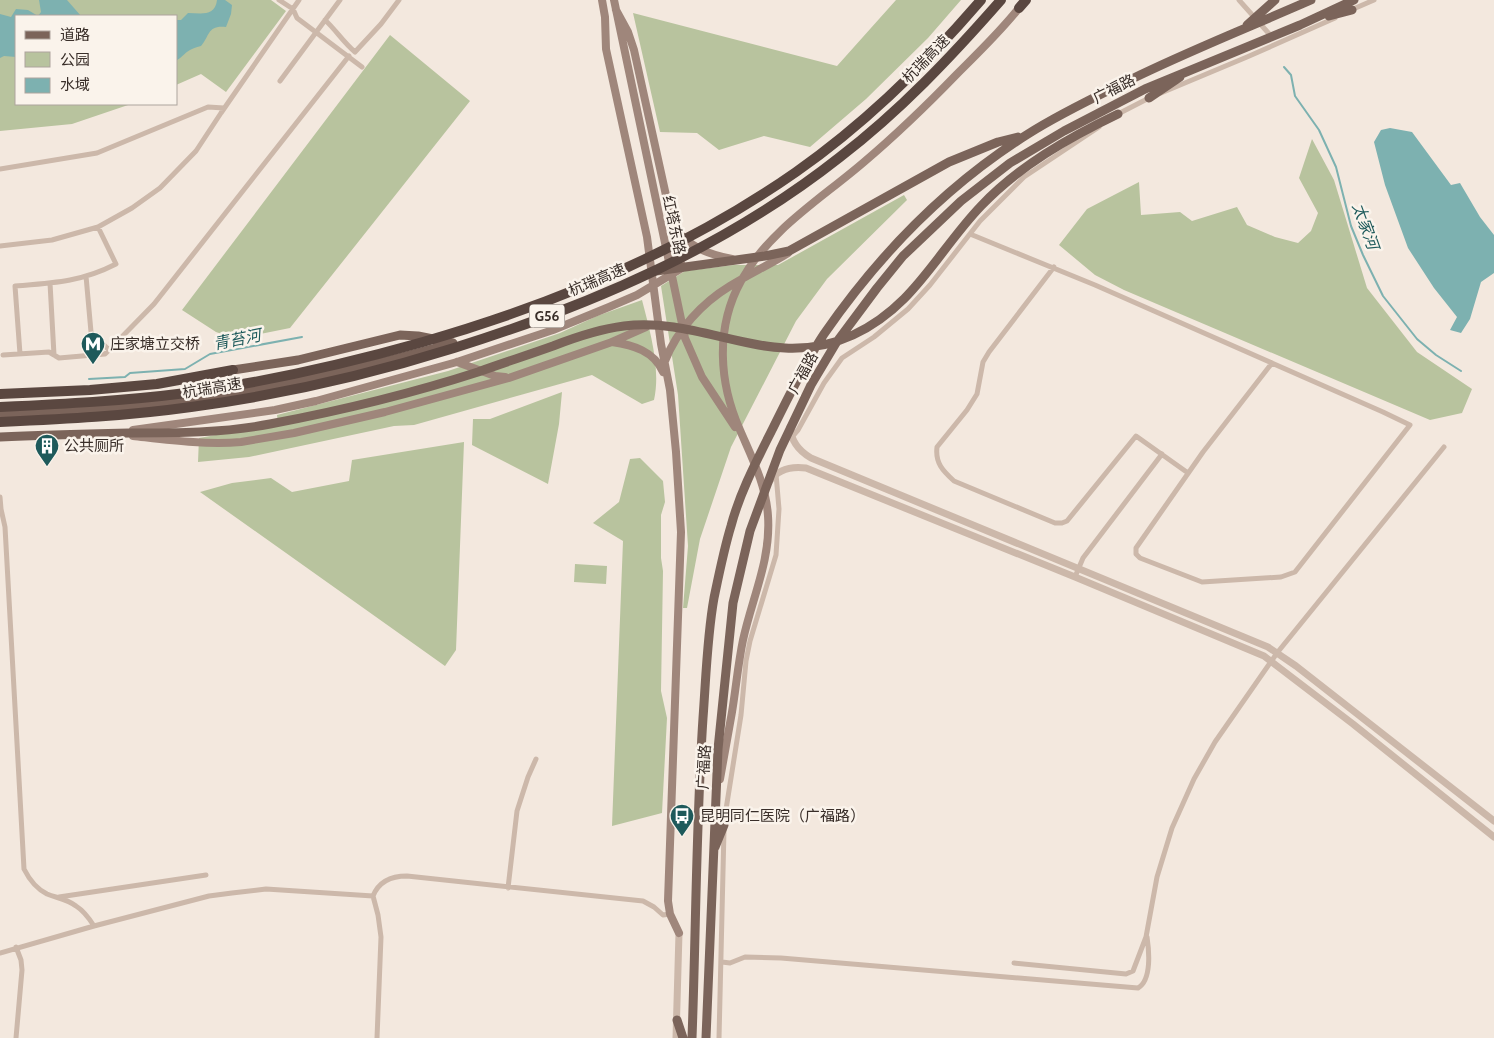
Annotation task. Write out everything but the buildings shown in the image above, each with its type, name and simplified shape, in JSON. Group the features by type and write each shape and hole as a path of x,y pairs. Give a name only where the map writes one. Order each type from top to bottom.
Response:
{"highway":[{"name":"杭瑞高速","path":"0,407 159,396 235,385 303,372 373,356 450,334 527,308 603,279 709,227 762,195 811,161 863,120 903,84 936,51 981,0"},
{"name":"杭瑞高速","path":"0,422 160,411 220,403 306,387 447,350 532,322 608,293 651,274 708,244 770,208 820,173 872,131 913,94 946,61 1001,0"},
{"path":"0,394 81,390 169,382 233,370"}],"main road":[{"name":"红塔东路","path":"602,0 605,17 606,49 647,237 676,452 681,532 668,901 670,914"},
{"name":"红塔东路","path":"614,0 685,338 702,377 745,441"},
{"path":"1257,20 1275,0"},
{"name":"广福路","path":"692,1038 696,936 696,844 709,639 714,599 731,526 743,490 797,380 823,336 865,280 893,247 973,173 1026,135 1095,96 1161,64 1241,30 1257,20 1311,0"},
{"name":"广福路","path":"706,1038 712,854 723,691 733,603 750,531 764,490 790,427 811,385 836,343 903,256 961,201 1010,163 1064,131 1144,89 1354,0"},
{"path":"712,854 724,825 715,806 742,642 763,572 768,536 768,512 765,493 729,402 723,367 723,344 729,309 736,291 751,265 777,235 874,153 935,97 989,42 1022,4"},
{"path":"616,10 628,32 634,50 682,268"},
{"path":"1300,24 1352,10"},
{"path":"1149,98 1188,70"},
{"path":"0,438 108,433 196,432 266,425 386,397 471,374 604,329 644,324 684,328 747,344 774,348 816,346 845,338 875,323 907,296 932,268 970,217 991,195 1019,172 1070,138 1118,114"},
{"path":"664,362 674,343 704,305 732,285 949,162 998,142 1026,135"},
{"path":"670,219 679,234 697,248 734,260"},
{"path":"0,415 123,408 202,398 329,376 454,344 562,307 631,278 652,272 790,251"},
{"path":"108,433 316,401 457,362 553,330 637,295 682,268"},
{"path":"108,433 207,444 241,442 294,433 376,414 509,378 612,342 658,321"},
{"path":"233,370 298,360 400,335 418,336 454,344"},
{"path":"612,342 626,344 642,350 660,366 668,383"},
{"path":"457,362 495,376 509,378"},
{"path":"670,914 679,933"},
{"path":"676,1020 683,1038"}],"street":[{"path":"279,0 293,9 298,18 362,67"},
{"path":"0,246 52,240 98,227 132,208 160,188 174,176 196,151 299,0"},
{"path":"280,82 340,0"},
{"path":"325,20 337,31 343,42 355,52 400,0"},
{"path":"1239,0 1271,36"},
{"path":"719,1038 724,825 742,715 746,661 750,641 776,555 779,509 775,475 780,450 798,430 824,383 842,358 908,309 930,285 992,208 1024,177 1118,114 1149,98 1247,58 1374,0"},
{"path":"3,355 48,352 59,358 105,354 154,304 349,56"},
{"path":"0,169 98,153 208,107 224,108"},
{"path":"20,354 15,286 65,282 101,272 116,264 98,227"},
{"path":"970,234 1054,267 1272,363 1383,412 1410,425 1295,572 1281,578 1202,582 1140,558 1136,554 1136,548 1188,473 1272,363"},
{"path":"1054,267 983,362 977,394 968,410 937,448 937,462 942,470 954,481 1055,523 1067,521 1136,436 1188,473"},
{"path":"86,276 91,332 109,350"},
{"path":"50,283 54,355"},
{"path":"790,427 792,437 798,447 810,458 1256,641 1277,653 1494,821"},
{"path":"1014,963 1126,974 1133,971 1146,937 1157,877 1172,828 1194,779 1215,742 1277,653 1444,447"},
{"path":"1075,577 1083,558 1162,454"},
{"path":"764,490 775,475 783,470 806,468 1243,646 1272,662 1494,837"},
{"path":"887,502 891,492"},
{"path":"0,497 0,509 6,527 24,869 29,879 40,889 47,894 75,905 88,916 94,926"},
{"path":"1027,558 1030,549"},
{"path":"508,888 517,811 536,759"},
{"path":"1419,777 1426,768"},
{"path":"58,897 206,875"},
{"path":"377,1038 381,937 373,896 379,886 395,876 643,901 654,906 663,915 670,914"},
{"path":"0,953 16,947 209,896 258,890 373,896"},
{"path":"676,1038 679,933"},
{"path":"722,962 730,963 745,957 782,958 1138,988 1142,986 1146,979 1149,954 1146,937"},
{"path":"16,947 21,960 22,970 16,1038"}],"green space":[{"path":"0,0 271,0 286,11 226,92 201,74 178,84 178,15 15,15 15,105 128,105 72,124 0,131"},
{"path":"896,0 961,0 928,38 866,99 810,147 764,136 719,150 697,133 660,132 633,13 837,66"},
{"path":"390,35 470,101 290,328 236,339 216,332 182,310"},
{"path":"1312,139 1334,180 1367,288 1417,352 1472,389 1462,413 1430,420 1124,290 1095,275 1059,245 1087,209 1139,182 1141,215 1180,212 1192,221 1237,207 1247,225 1275,237 1298,243 1311,231 1318,213 1299,178"},
{"path":"904,195 907,200 827,279 796,321 731,447 700,539 687,608 683,608 688,546 678,395 661,286 685,271 734,265 778,265"},
{"path":"642,300 655,363 656,388 654,400 642,404 592,375 414,425 394,426 249,457 198,462 199,438 278,424 277,415 448,371 560,333 597,316"},
{"path":"562,392 559,424 548,484 472,445 473,419 490,419"},
{"path":"464,442 456,650 445,666 200,492 232,483 271,478 292,492 349,481 352,460"},
{"path":"640,458 663,481 665,502 661,515 661,558 663,571 661,691 667,718 662,813 612,826 623,541 593,523 619,502 630,459"},
{"path":"575,564 607,566 606,584 574,582"}],"water":[{"path":"39,0 67,0 80,15 39,15 41,12"},
{"path":"217,0 225,0 232,5 226,27 212,29 201,46 189,50 178,59 178,20 181,20 188,13 210,12 216,5"},
{"path":"16,9 28,10 36,15 15,15 15,57 4,56 0,58 0,14 11,17"},
{"path":"1390,128 1412,132 1451,185 1460,183 1480,217 1494,235 1494,273 1481,282 1470,319 1461,333 1450,330 1457,317 1434,288 1408,248 1385,185 1374,142 1381,130"}],"waterway":[{"name":"太家河","path":"1284,67 1291,75 1295,96 1319,130 1336,167 1351,226 1383,296 1417,339 1436,355 1461,371"},
{"name":"青苔河","path":"89,379 125,377 130,373 185,369 210,354 302,337"}],"place":[{"name":"庄家塘立交桥","path":"93,365"},
{"name":"公共厕所","path":"47,467"},
{"name":"昆明同仁医院（广福路）","path":"682,837"}]}
